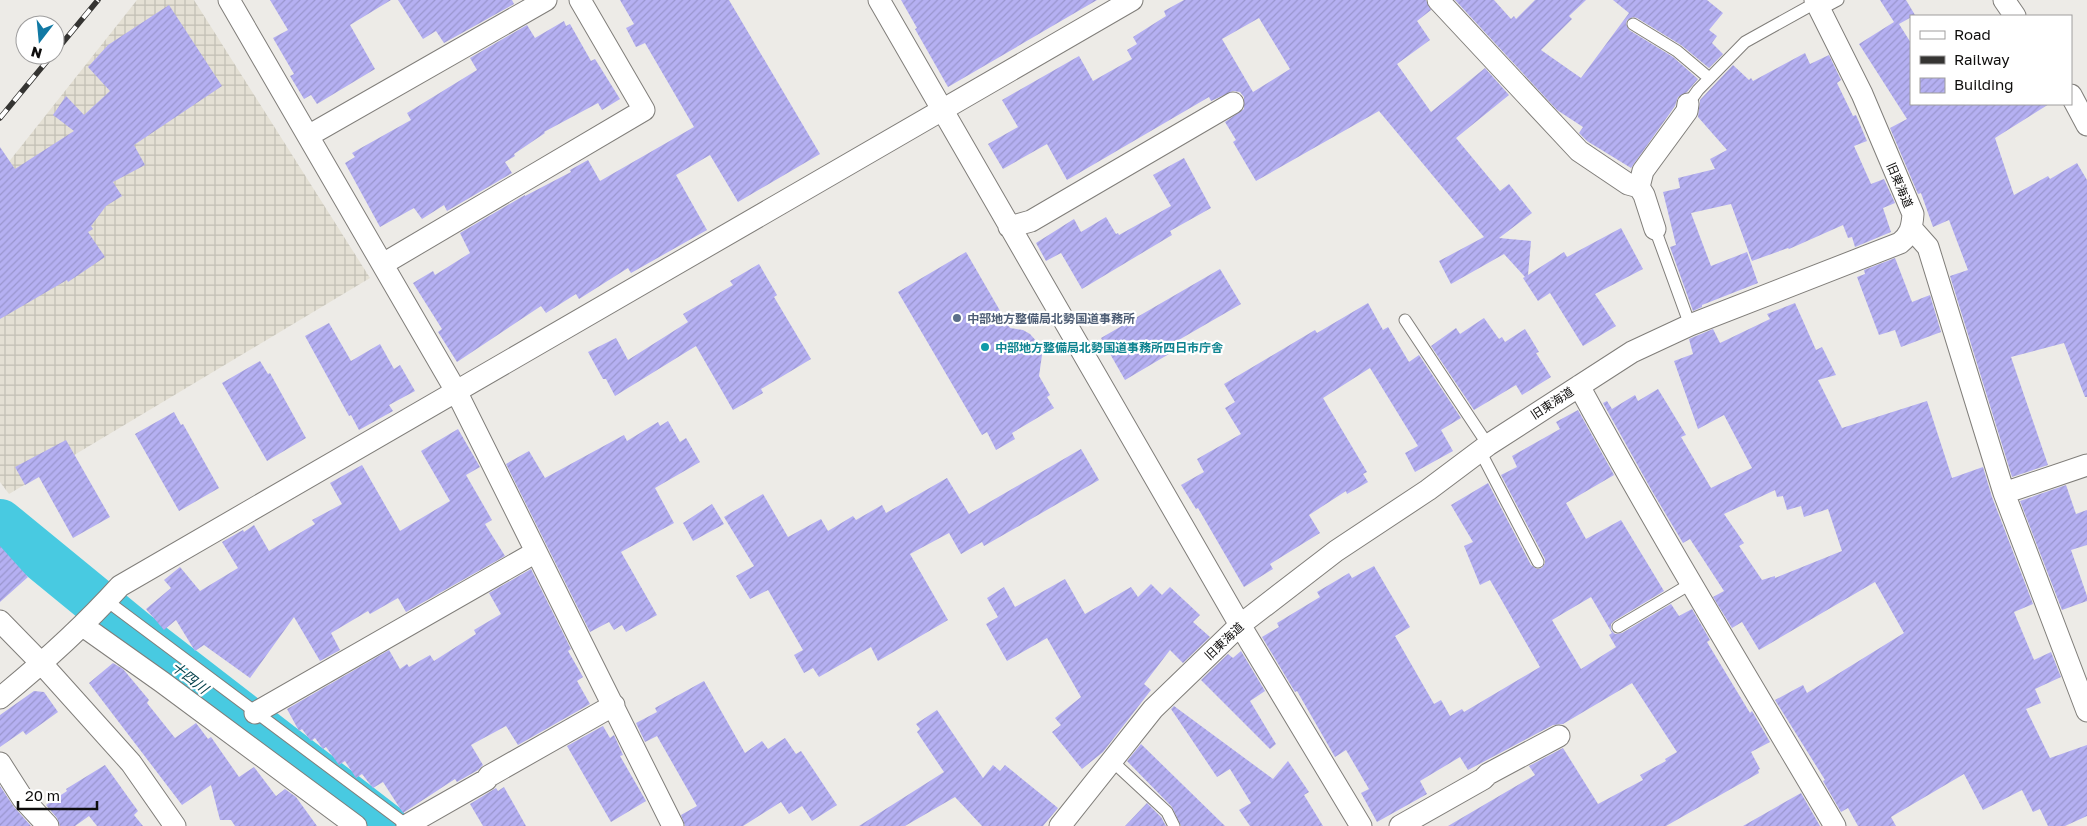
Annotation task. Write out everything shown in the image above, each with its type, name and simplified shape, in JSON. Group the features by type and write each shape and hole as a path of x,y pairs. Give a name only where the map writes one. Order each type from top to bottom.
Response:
{"street":[{"path":"308,136 546,0"},
{"path":"383,264 644,110 580,0"},
{"path":"879,0 1240,625 1360,826"},
{"path":"0,698 42,664 120,586 1132,0"},
{"path":"1438,0 1579,151 1628,184 1639,187 1644,195 1655,229"},
{"path":"2004,0 2015,15"},
{"path":"237,3 308,136 456,391 673,826"},
{"name":"旧東海道","path":"1060,826 1153,709 1240,625 1336,551 1428,490 1484,448 1632,352 1690,325 1900,243 1907,238 1912,229 1913,214 1823,3"},
{"path":"2072,97 2087,124"},
{"path":"1009,227 1031,221 1233,102"},
{"path":"1639,187 1644,171 1687,111 1688,104"},
{"path":"1912,229 1928,248 2004,493 2087,710"},
{"path":"1578,386 1640,497 1835,826"},
{"path":"2004,493 2087,465"},
{"path":"255,713 536,552"},
{"path":"0,621 42,664 131,763 175,826"},
{"path":"84,624 356,826"},
{"path":"408,826 486,780 489,776 614,705"},
{"path":"1400,826 1483,779 1488,774 1558,736"},
{"path":"0,762 23,799 48,826"}],"lane":[{"path":"1688,104 1709,78 1745,42 1823,3"},
{"path":"1632,24 1678,51 1709,78"},
{"path":"1655,229 1690,325"},
{"path":"1405,320 1484,448 1538,562"},
{"path":"1618,627 1692,583"},
{"path":"106,601 408,826"},
{"path":"1112,761 1167,812 1174,826"}],"shaded area":[{"path":"137,0 194,0 370,278 9,494 0,482 0,173"}],"building":[{"path":"270,0 391,0 350,25 375,69 317,104 311,95 304,99 290,76 294,74 273,38 288,30"},
{"path":"398,0 512,0 514,4 444,43 436,31 423,39"},
{"path":"620,0 729,0 820,154 738,202 710,155 676,175 707,230 631,273 628,268 579,299 576,294 546,313 541,306 457,362 438,332 442,329 413,283 433,271 435,275 470,253 460,233 525,195 571,172 570,170 588,160 600,181 694,127 645,43 636,47 626,28 634,24"},
{"path":"901,0 1097,0 948,87"},
{"path":"1184,0 1426,0 1431,10 1417,21 1430,40 1397,64 1431,112 1485,68 1509,95 1456,138 1500,191 1509,184 1532,213 1499,238 1531,241 1528,275 1564,252 1567,257 1621,228 1643,269 1595,294 1616,326 1583,346 1550,293 1538,301 1523,278 1525,277 1504,254 1451,284 1439,261 1484,237 1379,111 1256,181 1233,142 1236,140 1225,122 1244,109 1244,97 1240,92 1233,91 1211,101 1209,97 1067,180 1047,144 1003,169 988,144 1018,127 1002,100 1079,56 1093,81 1132,59 1127,50 1137,44 1133,37 1166,16 1164,11","holes":["1259,18 1290,69 1253,92 1222,39"]},
{"path":"1455,0 1494,0 1511,19 1514,16 1516,19 1535,0 1586,0 1569,16 1572,19 1541,50 1581,78 1629,13 1613,0 1707,0 1723,13 1709,30 1717,36 1712,43 1723,54 1709,68 1681,45 1637,18 1633,17 1627,20 1626,24 1629,30 1673,57 1698,79 1687,92 1678,97 1675,106 1631,168 1587,141 1579,133 1583,127 1557,110"},
{"path":"1880,0 1906,0 1915,15 1910,15 1910,18 1899,24 1910,41 1910,105 2047,105 1995,138 2014,195 2048,176 2050,179 2077,163 2087,180 2087,397 2085,397 2064,343 2011,357 2048,465 2012,477 1950,276 1968,270 1949,220 1933,227 1921,193 1918,194 1890,128 1907,119 1859,44 1894,22"},
{"path":"169,5 222,86 134,145 145,165 113,182 122,196 106,206 91,226 93,229 88,232 105,257 68,282 67,280 0,319 0,147 15,169 74,131 53,115 66,96 84,115 110,91 88,67 108,45"},
{"path":"564,21 566,26 570,24 591,61 595,59 620,99 602,110 598,103 544,132 505,162 512,173 447,211 444,205 422,219 414,208 380,227 345,163 355,157 352,153 411,120 407,113 477,70 470,58 527,25 535,38"},
{"path":"1805,53 1810,64 1829,55 1841,80 1837,83 1853,116 1856,115 1867,141 1854,146 1871,184 1884,179 1895,203 1883,208 1891,232 1855,247 1852,237 1848,238 1843,225 1789,249 1752,261 1731,204 1691,213 1711,266 1747,252 1758,283 1702,305 1702,307 1693,311 1670,247 1676,245 1663,192 1680,188 1678,178 1715,169 1710,159 1727,150 1698,117 1700,100 1733,65 1749,80 1751,78 1753,81"},
{"path":"1184,158 1211,208 1170,231 1172,235 1082,289 1061,253 1046,261 1036,243 1074,219 1081,232 1106,217 1116,234 1118,233 1119,235 1171,206 1153,175"},
{"name":"中部地方整備局北勢国道事務所四日市庁舎","path":"966,252 1010,328 1023,330 1030,334 1038,343 1042,355 1039,376 1050,395 1047,397 1054,408 1012,433 1015,439 996,450 987,432 982,435 898,292"},
{"path":"1895,258 1912,302 1930,295 1941,332 1901,347 1895,330 1879,335 1857,277 1865,274 1864,270"},
{"path":"759,264 777,295 774,297 811,359 761,389 763,393 733,410 696,346 615,396 588,352 616,338 628,360 688,322 683,314 733,285 730,281"},
{"path":"1220,269 1241,304 1170,345 1174,351 1125,380 1101,338"},
{"path":"1368,303 1383,330 1388,327 1409,362 1419,355 1461,418 1441,430 1453,451 1415,472 1405,453 1418,446 1370,368 1323,398 1367,472 1363,474 1368,482 1347,494 1346,491 1309,515 1320,533 1270,564 1273,569 1244,587 1198,508 1196,509 1181,485 1204,472 1197,459 1241,434 1225,408 1235,402 1224,384 1315,330 1317,333"},
{"path":"1795,303 1816,350 1822,347 1836,375 1818,380 1842,428 1927,401 1952,478 1983,467 1992,497 2033,604 2014,612 2034,660 2051,652 2061,677 2035,689 2041,703 2026,709 2050,758 2087,745 2087,816 2065,826 2048,826 2040,809 2033,812 2022,790 1983,810 1964,774 1891,817 1896,826 1858,826 1848,808 1841,812 1823,781 1825,780 1775,700 1803,685 1807,693 1904,633 1875,582 1759,650 1742,622 1732,628 1713,597 1724,591 1690,539 1683,543 1603,403 1607,401 1612,409 1635,395 1638,401 1658,389 1686,435 1681,437 1711,488 1752,468 1724,415 1698,429 1674,361 1693,354 1689,339 1713,329 1720,343 1770,319 1767,314","holes":["1775,490 1777,497 1783,496 1787,510 1801,506 1804,517 1828,509 1842,551 1775,578 1775,576 1762,580 1739,546 1744,543 1724,514"]},
{"path":"1484,318 1499,339 1502,337 1505,342 1525,329 1539,352 1536,353 1551,377 1522,395 1516,385 1474,410 1431,346 1456,328 1460,334"},
{"path":"329,323 351,361 380,344 394,369 400,365 415,391 389,405 393,411 359,430 351,415 349,416 305,336"},
{"path":"260,361 268,374 270,373 306,438 267,461 222,383"},
{"path":"1578,410 1614,475 1566,503 1586,539 1621,520 1664,591 1614,621 1611,624 1611,630 1615,634 1622,633 1671,604 1679,616 1692,609 1710,640 1707,642 1770,742 1751,752 1760,769 1758,770 1759,773 1666,826 1448,826 1535,775 1529,766 1563,748 1598,804 1643,780 1640,775 1666,761 1665,759 1677,752 1632,683 1563,724 1553,725 1468,770 1460,757 1420,781 1427,794 1377,822 1361,793 1369,789 1346,750 1335,757 1297,691 1295,692 1262,637 1279,627 1277,623 1320,597 1317,592 1349,573 1352,578 1374,566 1410,627 1395,636 1434,704 1441,700 1450,716 1462,709 1464,712 1540,667 1490,580 1480,585 1464,546 1473,542 1451,505 1488,483 1531,565 1537,569 1542,568 1545,559 1501,475 1517,467 1512,456 1560,429 1556,422","holes":["1591,597 1612,633 1609,635 1616,647 1581,669 1552,620"]},
{"path":"174,412 181,425 183,424 219,488 179,511 135,434"},
{"path":"668,421 680,442 686,438 700,462 655,488 674,523 621,552 657,615 626,632 622,625 614,630 609,622 590,632 506,464 529,451 545,478 624,435 627,441 658,422 660,426"},
{"path":"458,429 480,467 466,475 492,520 485,524 505,556 406,612 398,598 370,614 368,611 331,633 340,650 320,661 294,617 250,678 204,645 195,651 176,620 164,630 146,609 171,588 164,580 180,567 200,591 238,568 222,542 243,530 244,532 254,525 269,551 315,524 312,520 342,504 330,483 362,465 400,531 450,501 421,451"},
{"path":"66,440 110,517 73,538 39,477 25,485 15,467"},
{"path":"1081,449 1099,480 984,546 982,542 961,554 949,533 910,554 948,620 878,661 871,647 819,677 813,668 804,673 794,655 803,650 768,590 750,599 736,576 754,566 724,517 763,494 788,537 821,519 828,531 853,516 856,520 882,505 886,513 947,478 969,514"},
{"path":"2066,485 2076,514 2087,510 2087,545 2071,550 2087,601 2062,610 2020,501"},
{"path":"712,504 724,524 693,541 683,523"},
{"path":"0,546 28,577 0,602"},
{"path":"531,569 571,649 568,651 583,677 577,681 590,704 518,745 506,726 471,745 483,765 478,770 457,782 455,779 403,813 383,782 373,788 362,774 356,778 345,761 339,765 326,747 323,749 315,738 311,741 302,729 299,731 287,709 389,650 400,669 407,664 409,667 430,655 434,661 476,634 474,630 501,614 489,593"},
{"path":"1065,579 1085,614 1131,587 1138,597 1151,584 1162,595 1170,587 1200,615 1193,622 1210,637 1183,663 1170,650 1144,684 1151,690 1103,752 1082,769 1052,732 1061,725 1055,718 1081,697 1047,638 1007,661 986,624 998,617 987,598 1004,587 1015,607"},
{"path":"1241,651 1265,691 1250,701 1276,744 1270,749 1201,680 1228,654 1233,658"},
{"path":"113,663 123,669 149,700 147,703 175,738 196,723 208,739 211,737 239,777 254,767 276,796 285,789 296,797 317,826 235,826 231,820 220,820 211,785 182,805 89,683"},
{"path":"704,681 745,753 762,741 768,749 785,738 796,754 801,751 837,805 812,821 802,806 789,814 781,802 743,826 685,826 681,815 697,806 657,736 645,742 636,723 657,712 655,708"},
{"path":"34,691 44,692 58,712 26,735 23,731 0,747 0,715"},
{"path":"1174,706 1273,779 1288,761 1309,792 1304,795 1323,826 1250,826 1239,810 1251,803 1230,769 1217,777 1171,709"},
{"path":"937,710 983,778 993,765 1000,771 1005,765 1058,808 1043,826 982,826 955,797 905,826 859,826 944,772 917,732 920,729 916,724"},
{"path":"603,726 610,738 614,735 623,755 620,756 646,801 611,822 567,746"},
{"path":"1141,744 1225,826 1181,826 1172,807 1127,761"},
{"path":"105,765 138,811 134,815 143,826 97,826 89,816 75,826 60,826 57,818 46,805 67,791 66,789"},
{"path":"0,786 14,807 31,826 0,826"},
{"path":"504,787 526,826 483,826 470,804 496,788 498,791"},
{"path":"1801,793 1820,826 1743,826"},
{"path":"1147,803 1161,817 1166,826 1125,826"}],"waterway":[{"name":"十四川","path":"0,523 138,636 384,826"}],"railway":[{"path":"65,40 98,0"},
{"path":"0,118 44,65"}],"place":[{"name":"中部地方整備局北勢国道事務所","path":"957,318"},
{"name":"中部地方整備局北勢国道事務所四日市庁舎","path":"985,347"}]}
